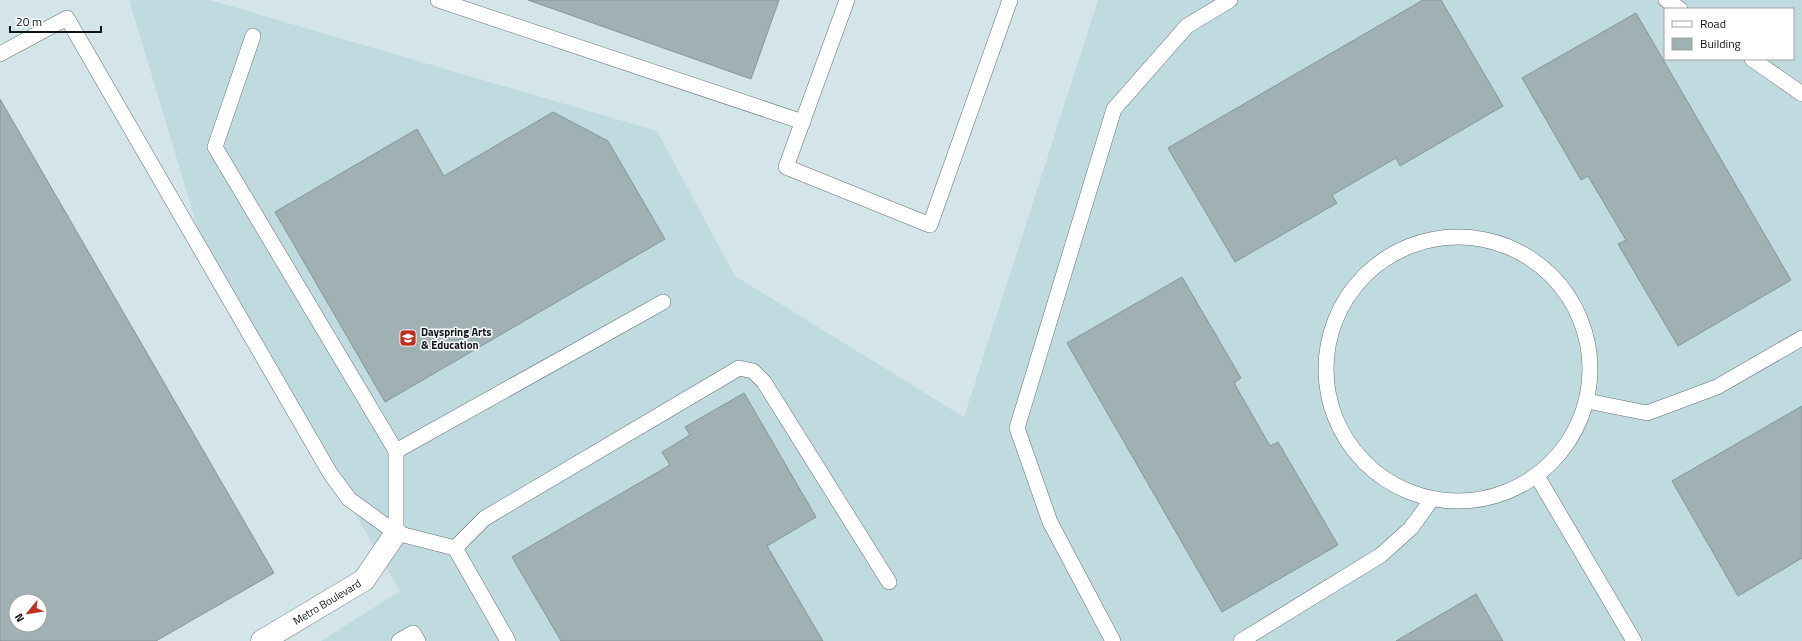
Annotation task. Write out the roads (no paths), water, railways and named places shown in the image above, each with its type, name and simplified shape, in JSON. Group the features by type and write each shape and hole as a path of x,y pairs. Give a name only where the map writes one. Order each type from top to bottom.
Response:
{"street":[{"name":"Metro Boulevard","path":"266,640 364,580 396,533"}],"lane":[{"path":"438,0 803,122"},
{"path":"847,0 786,168 930,225 1010,0"},
{"path":"1113,641 1050,522 1017,428 1114,108 1187,26 1230,0"},
{"path":"1666,0 1678,8"},
{"path":"0,54 67,18 330,473 349,499 396,533 455,548 508,641"},
{"path":"253,36 215,147 396,451 396,533"},
{"path":"1753,60 1802,94"},
{"path":"1473,237 1516,249 1553,275 1578,312 1590,356 1587,401 1569,442 1537,476 1505,494 1469,502 1432,499 1390,483 1356,454 1333,414 1325,370 1332,326 1354,287 1387,256 1428,239 1473,237"},
{"path":"396,451 663,302"},
{"path":"1587,401 1647,413 1717,387 1802,338"},
{"path":"455,548 485,518 739,368 753,371 764,382 889,582"},
{"path":"1537,476 1634,641"},
{"path":"1241,641 1381,556 1411,528 1432,499"},
{"path":"399,641 413,633 418,641"}],"place":[{"name":"Dayspring Arts & Education","path":"408,338"}]}
